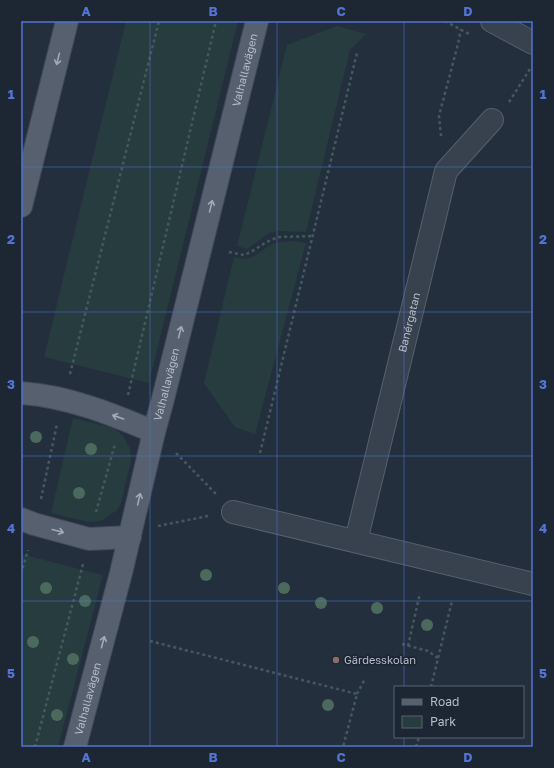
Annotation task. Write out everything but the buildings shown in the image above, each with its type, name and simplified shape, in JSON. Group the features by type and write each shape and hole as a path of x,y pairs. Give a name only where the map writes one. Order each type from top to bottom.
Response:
{"main road":[{"path":"21,206 68,21"},
{"name":"Valhallavägen","path":"75,747 130,537 154,432 256,21"},
{"path":"21,393 63,399 122,418 154,432"},
{"path":"21,519 89,539 130,537"}],"street":[{"path":"492,21 533,43"},
{"name":"Banérgatan","path":"356,541 446,171 492,120"},
{"path":"233,512 533,584"}],"path":[{"path":"70,374 159,21"},
{"path":"35,747 131,383 216,21"},
{"path":"446,171 439,116 461,29"},
{"path":"260,453 357,53"},
{"path":"492,120 504,110 531,67"},
{"path":"229,252 244,255 278,237 313,236"},
{"path":"40,500 58,423"},
{"path":"154,432 233,512"},
{"path":"130,537 163,525 233,512"},
{"path":"21,574 28,547"},
{"path":"408,646 420,593"},
{"path":"431,686 452,601"},
{"path":"150,641 357,694"},
{"path":"402,644 428,651 438,658"},
{"path":"343,747 357,694 365,679"}],"green space":[{"path":"126,21 238,21 149,383 44,357"},
{"path":"337,26 366,34 350,50 306,232 279,231 269,233 247,249 237,246 287,45"},
{"path":"293,241 306,243 255,434 235,427 204,383 234,257 243,259 253,257 273,243"},
{"path":"73,418 114,428 123,436 130,448 131,461 121,503 117,510 101,521 88,522 51,513"},
{"path":"21,554 103,575 58,747 21,747"}],"place":[{"name":"Gärdesskolan","path":"336,660"}]}
